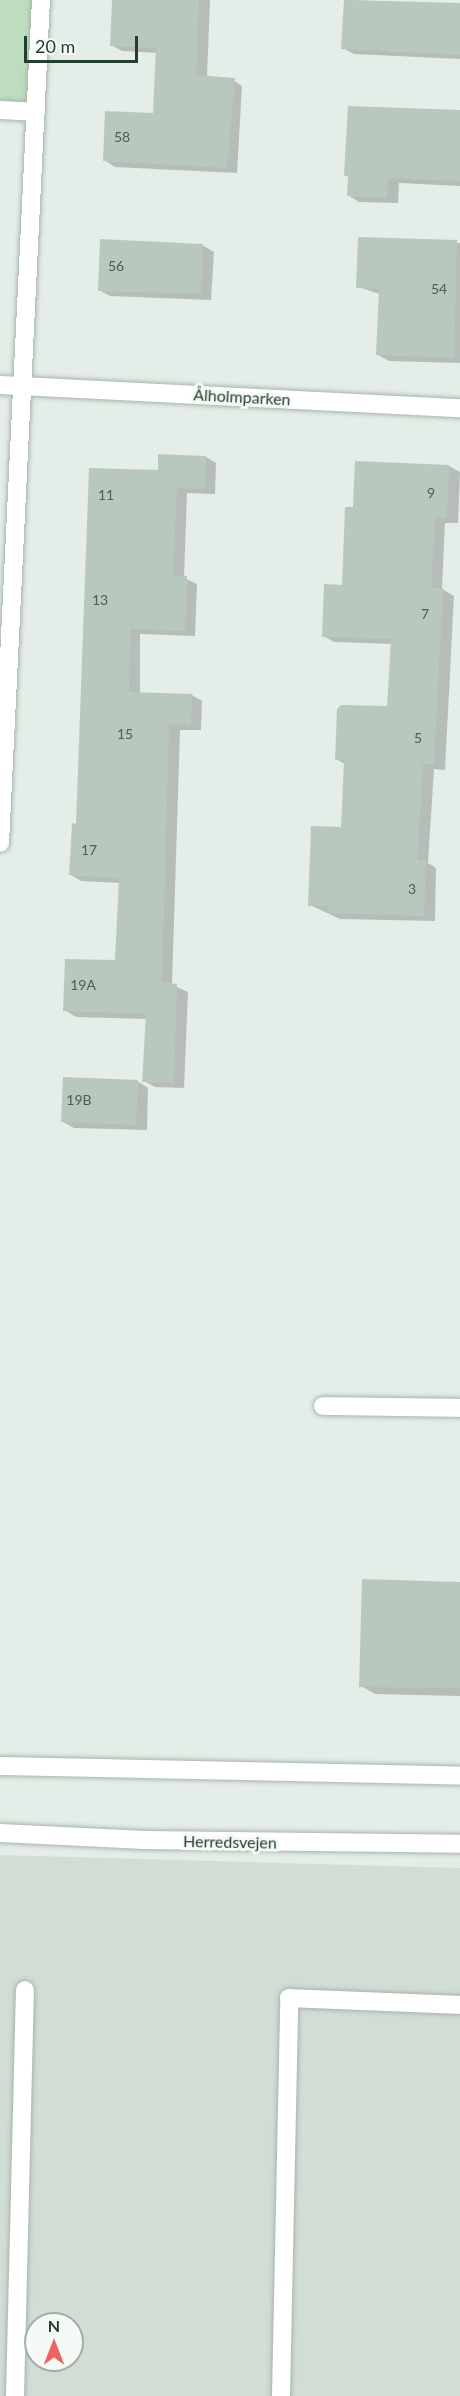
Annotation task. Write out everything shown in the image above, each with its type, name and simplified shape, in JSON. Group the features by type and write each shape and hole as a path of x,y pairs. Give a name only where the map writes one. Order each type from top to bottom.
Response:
{"street":[{"path":"0,843 4,668 24,387 41,0"},
{"path":"0,110 36,112"},
{"name":"Ålholmparken","path":"0,386 460,408"},
{"path":"323,1406 460,1408"},
{"path":"0,1766 460,1776"},
{"name":"Herredsvejen","path":"0,1833 145,1840 460,1844"},
{"path":"15,2396 25,1990"},
{"path":"281,2396 289,1998 460,2005"}],"shaded area":[{"path":"0,1855 460,1868 460,2396 0,2396"}],"green space":[{"path":"0,0 41,0 36,112 0,110"}],"building":[{"path":"112,0 199,0 196,75 235,78 227,168 103,161 105,111 153,113 156,48 110,46"},
{"path":"344,0 460,3 460,55 341,49"},
{"path":"348,106 460,110 460,181 388,178 387,198 347,196 348,176 344,176"},
{"path":"358,237 457,240 454,358 376,355 379,289 356,288"},
{"path":"100,239 203,244 201,294 98,291"},
{"path":"158,454 206,456 205,489 177,488 173,576 187,576 185,631 130,629 129,692 192,694 191,725 169,724 162,982 177,984 174,1083 142,1082 146,1014 63,1011 65,959 115,960 119,878 69,875 72,823 76,824 89,468 158,470"},
{"path":"355,461 449,465 447,518 435,517 431,588 443,588 434,764 423,764 417,860 426,860 424,916 328,913 328,906 308,906 311,826 341,827 344,760 335,760 337,709 341,705 387,706 391,639 322,637 324,584 342,585 345,507 353,507"},
{"path":"63,1077 138,1080 136,1125 61,1122"},
{"path":"362,1579 460,1582 460,1688 359,1687"}]}
